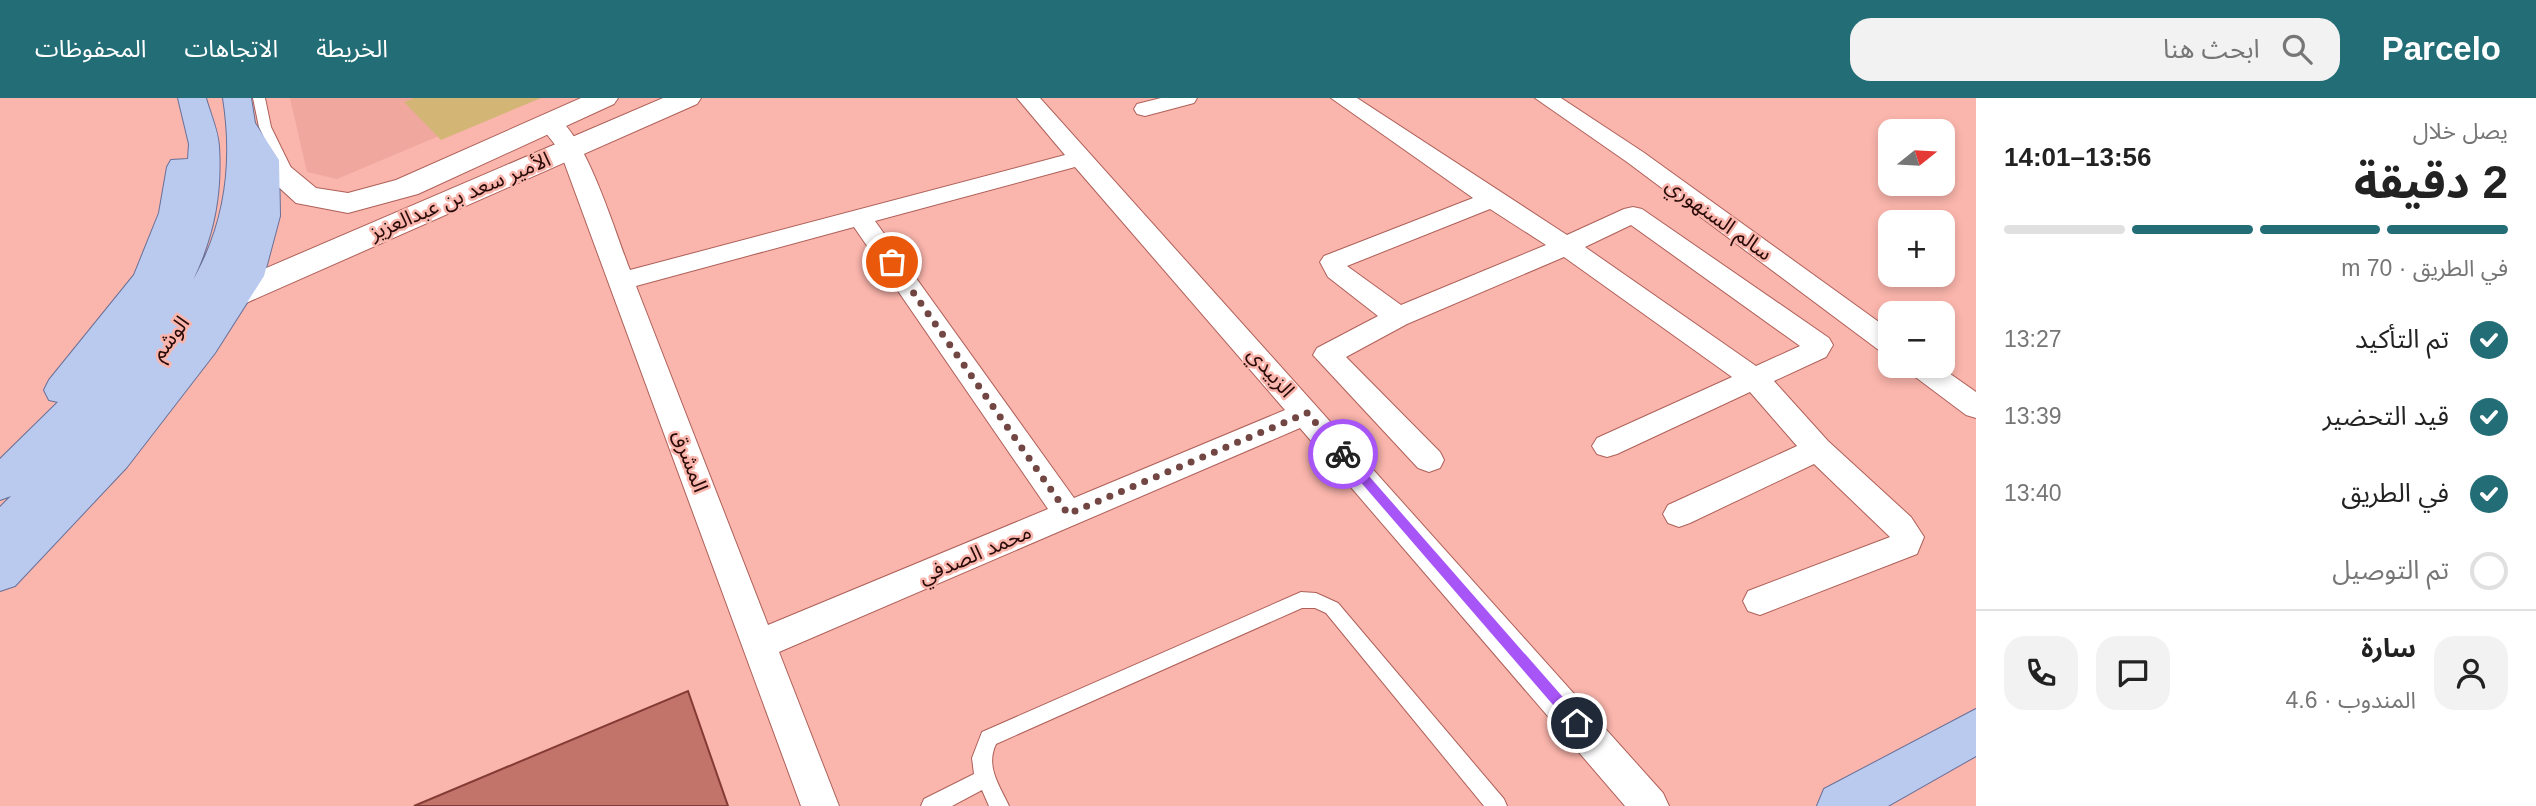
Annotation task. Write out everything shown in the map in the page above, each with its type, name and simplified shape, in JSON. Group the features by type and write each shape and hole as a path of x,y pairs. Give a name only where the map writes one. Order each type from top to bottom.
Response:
{"main road":[{"path":"0,448 71,382 149,279 175,213 192,98"},
{"name":"الوشم","path":"0,484 124,359 155,318 176,281 193,246 201,215 204,144 192,98"},
{"path":"0,573 113,456 202,344 247,276 264,216 264,160 246,107"},
{"name":"الوشم","path":"0,532 98,429 191,310 213,274 232,230 242,181 246,107"},
{"path":"1841,806 1976,731"}],"street":[{"name":"الأمير سعد بن عبدالعزيز","path":"264,160 307,196 348,203 407,187 604,98"},
{"name":"الأمير سعد بن عبدالعزيز","path":"234,295 687,98"},
{"name":"الزبيدي","path":"1028,98 1650,806"},
{"path":"1145,109 1186,98"},
{"path":"1342,98 1566,246 1755,379 1818,449 1900,526 1908,537 1906,545 1760,601"},
{"name":"سالم السنهوري","path":"1546,98 1635,157 1878,335"},
{"name":"المشرق","path":"549,123 571,149 820,806"},
{"path":"621,281 1081,158"},
{"path":"1398,317 1337,271 1333,262 1492,199"},
{"path":"1429,460 1327,355 1398,317 1633,215 1819,345 1815,350 1755,379 1608,446"},
{"path":"860,217 1068,514"},
{"path":"1936,378 1976,407"},
{"name":"محمد الصدفي","path":"759,645 1307,413"},
{"path":"1679,514 1818,449"}],"lane":[{"path":"246,107 264,127 292,183"},
{"path":"999,806 981,769 982,751 989,738 1301,600 1317,601 1332,608 1497,806"},
{"path":"931,806 986,778"}],"shaded area":[{"path":"290,98 529,98 337,179 307,172"},
{"path":"414,98 541,98 441,140 404,102"}],"building":[{"path":"688,691 728,806 414,806"}],"way so far":[{"path":"892,262 1068,514 1307,413 1343,454"}],"route":[{"path":"1343,454 1577,723"}]}
